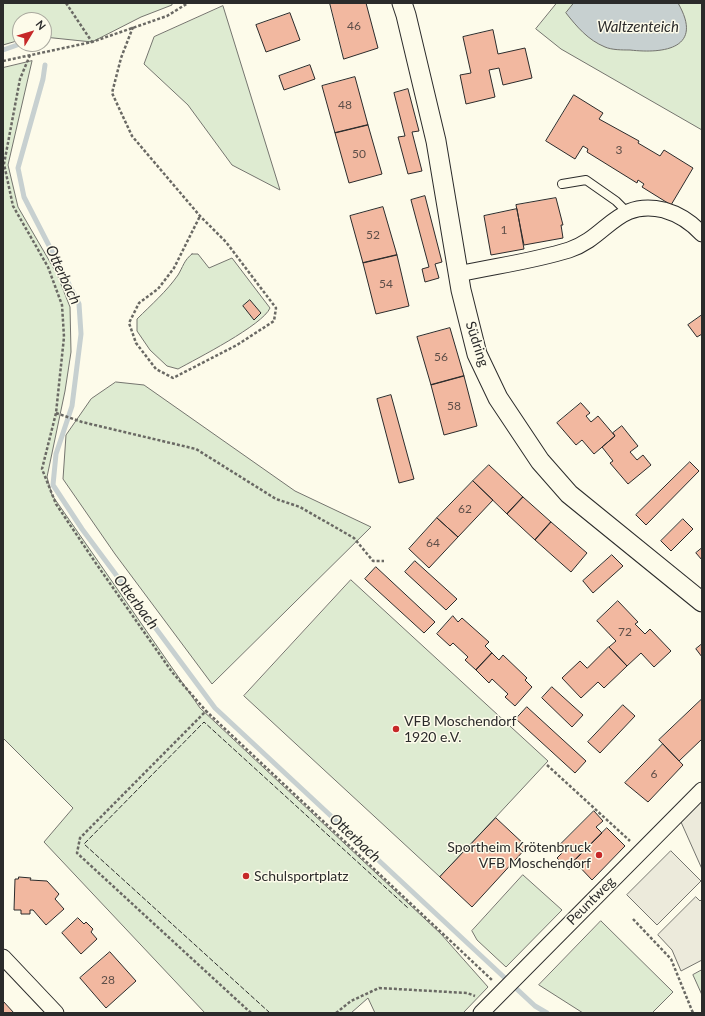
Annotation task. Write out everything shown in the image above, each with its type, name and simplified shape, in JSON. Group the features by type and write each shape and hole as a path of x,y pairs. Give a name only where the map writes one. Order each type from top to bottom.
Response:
{"street":[{"name":"Südring","path":"402,3 436,140 459,274 478,354 498,398 540,461 569,494 702,602"},
{"path":"459,274 572,249 627,212 640,207 651,207 671,212 696,227 702,234"},
{"name":"Peuntweg","path":"486,1008 702,790"},
{"path":"3,958 56,1013"}],"lane":[{"path":"562,184 586,180 616,201 627,212"}],"path":[{"path":"66,3 92,42"},
{"path":"3,61 92,42 167,16 188,3"},
{"path":"133,27 121,58 112,93 132,136 200,216 226,242 276,308 274,321 237,345 173,378 156,369 136,343 129,323 139,304 158,289 174,268 200,216"},
{"path":"30,55 20,79 4,164 14,206 48,267 62,305 64,337 56,413 42,469 56,504 172,672 206,711 508,985"},
{"path":"56,413 82,422 196,449 276,499 300,507 354,538 373,561 384,561"},
{"path":"206,711 80,838 78,853 251,1013"},
{"path":"547,765 641,851"},
{"path":"633,919 671,958 693,1013"},
{"path":"336,1013 351,1001 380,988 467,993 486,1008"}],"green space":[{"path":"3,3 172,3 172,5 141,17 92,42 52,38 52,12 12,12 12,42 3,45"},
{"path":"557,3 702,3 702,130 561,49 536,29"},
{"path":"223,6 280,190 232,165 188,105 144,64 154,37"},
{"path":"32,61 8,165 18,207 57,274 70,307 71,352 65,391 47,477 52,495 200,708 441,934 488,987 463,1013 375,1013 368,998 351,1013 205,1013 44,842 73,808 3,738 3,68"},
{"path":"192,254 198,254 209,268 232,258 270,308 265,315 243,332 178,369 167,366 150,350 137,331 137,319 169,287 178,275 185,261"},
{"path":"116,382 144,385 295,491 371,527 212,684 115,554 63,479 66,435 91,399"},
{"name":"VFB Moschendorf 1920 e.V.","path":"351,580 548,761 440,877 244,696"},
{"path":"523,875 562,910 506,967 477,940 472,931"},
{"path":"601,921 673,992 652,1013 583,1013 539,985"},
{"path":"702,970 702,995 693,975"}],"shaded area":[{"path":"702,801 702,869 681,822"},
{"path":"671,851 701,881 657,925 627,895"},
{"path":"696,897 700,901 702,899 702,960 681,971 672,950 658,935"}],"water":[{"name":"Waltzenteich","path":"574,3 678,3 685,18 686,30 683,39 677,45 667,49 643,51 611,49 593,41 570,18 566,13"}],"building":[{"path":"330,3 366,3 378,48 344,59"},
{"path":"290,13 300,40 266,52 256,25"},
{"path":"493,30 498,54 525,48 532,78 503,85 499,68 489,70 495,97 466,104 460,75 471,73 463,37"},
{"path":"310,65 315,79 284,90 279,76"},
{"path":"355,77 368,125 335,133 322,86"},
{"path":"408,89 419,131 412,132 422,171 408,174 398,137 405,136 394,93"},
{"path":"574,95 603,113 599,119 639,141 638,143 660,156 664,150 693,168 671,205 642,187 644,184 638,180 637,183 587,152 588,149 583,146 575,159 546,141"},
{"path":"368,125 382,174 349,183 335,133"},
{"path":"425,196 442,262 435,264 439,278 425,282 422,269 429,267 411,200"},
{"path":"556,198 563,225 561,225 563,238 524,245 516,205"},
{"path":"383,207 397,255 363,263 350,216"},
{"path":"517,209 524,249 491,255 484,216"},
{"path":"397,255 409,306 376,314 363,263"},
{"path":"250,300 261,313 254,320 243,306"},
{"path":"702,315 702,334 697,337 688,325"},
{"path":"450,328 464,376 431,385 417,337"},
{"path":"464,376 477,426 444,435 431,385"},
{"path":"391,395 414,479 399,483 377,399"},
{"path":"581,403 590,413 586,416 591,422 598,416 615,436 594,454 582,440 576,445 557,423"},
{"path":"622,426 638,446 630,452 637,460 643,455 651,465 628,484 610,463 613,461 602,447 615,436 613,433"},
{"path":"690,462 699,471 646,525 636,515"},
{"path":"489,465 523,497 507,514 473,481"},
{"path":"473,481 493,500 458,537 437,518"},
{"path":"523,497 551,522 535,540 507,514"},
{"path":"437,518 458,537 429,568 409,549"},
{"path":"683,519 693,529 671,551 661,541"},
{"path":"551,522 587,553 571,572 535,540"},
{"path":"702,548 702,560 696,553"},
{"path":"612,555 623,566 593,593 583,581"},
{"path":"415,561 457,599 446,610 405,572"},
{"path":"376,567 435,622 424,633 365,579"},
{"path":"618,601 638,622 635,624 645,634 650,629 671,651 654,667 641,653 627,666 609,647 616,641 597,621"},
{"path":"453,616 458,622 462,618 489,642 485,646 492,653 476,670 465,660 468,657 453,643 450,646 437,634"},
{"path":"702,644 702,657 696,649"},
{"path":"609,647 627,666 604,688 598,682 581,698 562,678 580,661 587,668"},
{"path":"492,653 499,660 503,655 527,678 525,680 532,687 515,706 505,697 508,694 492,679 489,683 476,670"},
{"path":"552,687 583,715 572,727 542,698"},
{"path":"702,699 702,739 679,761 659,740"},
{"path":"623,705 635,716 600,753 588,742"},
{"path":"527,707 586,761 575,773 516,719"},
{"path":"663,744 683,765 648,802 625,783"},
{"path":"594,811 603,821 596,827 602,833 574,861 576,863 569,870 557,858 566,849 561,844"},
{"path":"496,818 527,847 472,907 440,877"},
{"path":"607,828 625,846 592,880 574,861"},
{"path":"19,877 31,878 30,880 47,881 59,894 55,899 64,909 46,925 33,910 30,910 30,914 21,914 21,910 14,910 15,879 18,879"},
{"path":"78,918 84,924 86,922 93,929 91,932 97,939 81,954 62,933"},
{"path":"110,952 136,981 106,1008 80,978"},
{"path":"3,1001 14,1013 3,1013"}],"waterway":[{"name":"Otterbach","path":"3,50 12,47"},
{"name":"Otterbach","path":"45,65 43,79 18,168 24,197 79,304 81,334 72,406 56,454 53,485 82,529 215,708 535,1006 547,1013"}],"fence":[{"path":"270,1013 84,844 204,722 408,908"}],"place":[{"name":"VFB Moschendorf 1920 e.V.","path":"396,729"},
{"name":"Sportheim Krötenbruck VFB Moschendorf","path":"599,855"},
{"name":"Schulsportplatz","path":"246,876"}]}
